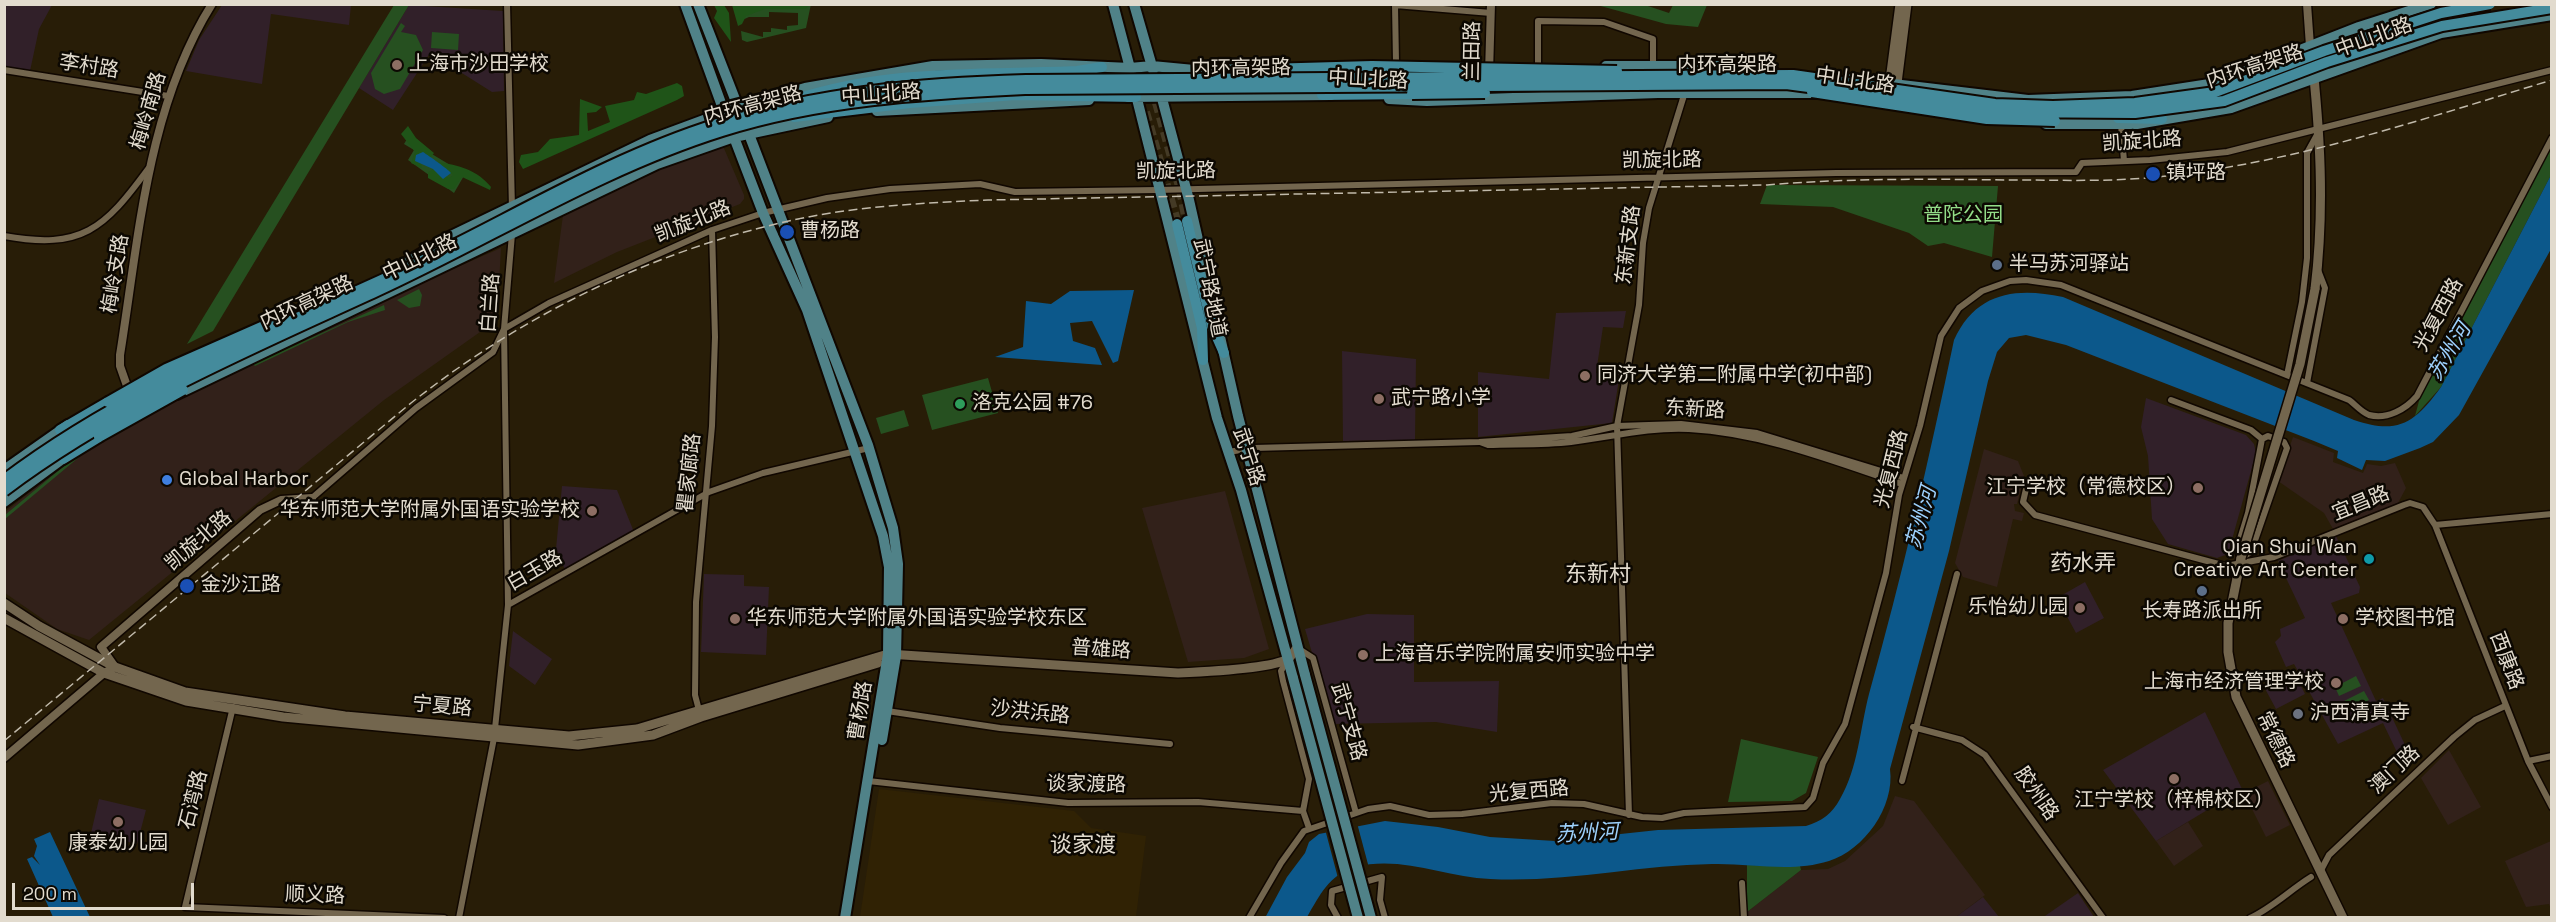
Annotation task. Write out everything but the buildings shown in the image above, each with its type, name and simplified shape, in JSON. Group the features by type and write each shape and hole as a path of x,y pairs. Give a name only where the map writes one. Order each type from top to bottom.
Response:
{"highway":[{"name":"内环高架路","path":"4,480 66,437 134,396 432,257 582,180 676,139 758,116 867,90 967,82 1793,75 1995,104 2053,106 2135,103 2215,92 2324,51 2441,13 2490,4"},
{"name":"内环高架路","path":"4,491 103,424 292,330 435,264 518,219 647,159 758,116 884,98 1025,89 1786,84 1996,112 2135,113 2223,101 2327,62 2442,26 2552,8"},
{"path":"1266,69 1372,66 1614,70 1674,77"},
{"path":"758,116 839,87 882,80 919,75 1039,73 1102,67"},
{"path":"1786,84 1837,98 1987,119 2025,122 2162,120"},
{"path":"1322,95 1535,92 1590,85"},
{"path":"758,116 1015,95 1136,97"},
{"name":"武宁路地道","path":"1203,360 1202,328 1182,223 1212,326 1224,353"},
{"path":"60,429 165,369 276,320 344,297"},
{"path":"63,459 189,386 259,352 292,330"}],"main road":[{"name":"曹杨路","path":"685,4 763,213 807,310 883,536 889,567 890,657 852,918"},
{"name":"曹杨路","path":"698,4 869,448 893,528 898,564 887,711 845,918"},
{"name":"武宁路","path":"1113,4 1158,190 1166,213 1203,360 1288,659 1358,918"},
{"name":"武宁路","path":"1134,4 1186,188 1297,648 1371,918"},
{"path":"1894,83 1900,4"},
{"path":"1890,104 1907,4"},
{"name":"中山北路","path":"60,429 78,424 122,397 279,321 403,265 450,237 609,158 724,112 838,81 933,66 1018,64 1130,68 1152,66 1194,70 1653,65 1694,66 1894,83 2028,100 2132,96 2216,83 2359,27 2431,4"},
{"name":"中山北路","path":"2162,120 2231,108 2441,33 2552,15"},
{"path":"2240,561 2300,364 2315,289 2322,204 2319,130 2310,46"},
{"name":"中山北路","path":"4,502 63,459 130,417 657,164 734,137 830,117 873,111 1018,105 1161,95 1322,95 1427,101 1685,93 1808,92 2041,124 2120,121"},
{"name":"中山北路","path":"4,471 60,429 163,366 262,323 279,321"},
{"name":"常德路","path":"2240,561 2227,638 2236,697 2343,918"},
{"name":"宁夏路","path":"4,603 39,626 115,667 185,692 234,705"},
{"name":"宁夏路","path":"4,618 104,673 186,701 345,716 495,734 569,736 638,729 700,714 890,657"},
{"path":"1288,659 1297,648"},
{"name":"普雄路","path":"890,657 914,655 1178,673 1226,671 1288,659"}],"street":[{"name":"梅岭南路","path":"4,236 38,242 59,240 96,228 112,216 150,166 168,96 188,44 212,4"},
{"name":"白兰路","path":"507,4 512,207 504,329 508,605"},
{"path":"2307,4 2310,46"},
{"path":"1396,62 1395,5 1491,9"},
{"name":"兰田路","path":"1489,99 1491,9"},
{"path":"1538,68 1538,21 1594,21 1653,39 1653,65"},
{"name":"东新支路","path":"1629,814 1616,430 1639,305 1645,229 1657,177 1694,66"},
{"name":"李村路","path":"4,70 168,96"},
{"name":"凯旋北路","path":"115,667 102,647 234,532 268,505 281,500 312,498 416,408 493,352 504,329 549,303 712,230 777,209 827,198 890,189 980,184 1015,192 1657,177 2076,172 2082,163 2227,152 2552,70"},
{"path":"2120,121 2124,161"},
{"path":"2287,375 2305,279 2309,213 2307,153 2319,130"},
{"name":"光复西路","path":"1309,828 1386,806 1410,809 1429,815 1462,814 1552,803 1584,804 1629,814 1662,818 1684,813 1799,809 1809,803 1816,792 1823,763 1845,724 1886,573 1903,481 1920,426 1936,348 1945,328 1959,308 1970,298 2010,281 2042,280 2061,285 2349,400 2369,415 2391,414 2411,403 2422,387 2552,138"},
{"name":"梅岭支路","path":"127,386 120,366 120,355 150,166"},
{"name":"瞿家廊路","path":"700,714 695,695 696,602 712,426 715,337 712,230"},
{"path":"2307,383 2325,288 2317,269"},
{"path":"2171,400 2251,430 2262,439"},
{"name":"东新路","path":"1228,452 1248,448 1571,442 1616,430 1687,429 1716,431 1789,447 1903,481"},
{"path":"2268,436 2284,442 2287,448 2251,552 2240,561 2237,549 2248,513 2262,439 2268,436"},
{"name":"白玉路","path":"459,918 495,734 508,605 704,495 763,473 869,448"},
{"name":"宜昌路","path":"2026,489 2023,502 2035,515 2214,565 2274,557 2410,503 2423,507 2434,525"},
{"path":"2434,525 2552,514"},
{"name":"西康路","path":"2434,525 2528,761 2552,807"},
{"path":"1902,781 1957,574"},
{"name":"武宁支路","path":"1297,648 1312,658 1356,813"},
{"path":"1249,918 1288,852 1309,828 1303,811 1309,782 1281,671 1288,659"},
{"path":"4,758 104,673 115,667"},
{"name":"石湾路","path":"185,907 234,705"},
{"name":"澳门路","path":"2320,872 2329,855 2454,737 2475,720 2505,706"},
{"name":"沙洪浜路","path":"887,711 1000,728 1170,744"},
{"name":"胶州路","path":"1915,728 1962,740 1985,755 2103,918"},
{"path":"2528,761 2552,756"},
{"name":"谈家渡路","path":"871,781 1068,803 1180,801 1303,811"},
{"path":"1338,918 1331,905 1332,891 1382,877 1380,900 1385,918"},
{"path":"2250,918 2311,877"},
{"path":"1742,883 1744,918"},
{"name":"顺义路","path":"185,907 444,918"}],"shaded area":[{"path":"6,5 52,5 39,29 30,71 5,67"},
{"path":"222,5 351,5 349,25 271,14 262,84 186,71 199,40"},
{"name":"上海市沙田学校","path":"409,5 503,11 504,91 492,92 430,53 393,110 359,88"},
{"path":"723,146 744,195 740,204 617,252 554,283 563,215 679,161"},
{"path":"501,248 497,320 384,400 89,640 57,629 5,593 4,513 81,451 139,418 409,288"},
{"name":"同济大学第二附属中学(初中部)","path":"1626,311 1623,328 1603,327 1596,373 1620,373 1612,423 1478,437 1478,372 1549,379 1556,313"},
{"name":"武宁路小学","path":"1342,351 1416,359 1415,440 1343,441"},
{"name":"江宁学校（常德校区）","path":"2146,398 2246,435 2254,444 2256,453 2228,554 2217,558 2168,544 2152,519 2148,456 2141,427"},
{"path":"2293,437 2334,453 2333,462 2363,473 2367,464 2381,466 2395,463 2406,488 2398,503 2333,529 2324,513 2278,481"},
{"path":"1984,449 2018,461 2024,476 2017,504 2014,504 2015,511 2024,513 2022,521 2013,519 1997,587 1963,577 1955,563"},
{"name":"华东师范大学附属外国语实验学校","path":"562,486 617,490 634,532 565,570 556,549"},
{"path":"1225,491 1269,649 1244,658 1188,662 1142,508"},
{"name":"上海市经济管理学校","path":"2336,536 2360,587 2359,593 2331,603 2376,701 2383,698 2413,762 2404,767 2383,723 2338,744 2294,664 2286,667 2275,642 2281,636 2280,629 2305,618 2278,561"},
{"name":"华东师范大学附属外国语实验学校东区","path":"704,574 744,575 744,586 769,587 766,655 701,652"},
{"name":"乐怡幼儿园","path":"2085,582 2104,618 2076,633 2057,598"},
{"name":"上海音乐学院附属安师实验中学","path":"1367,614 1414,615 1414,682 1499,681 1497,732 1436,722 1333,724 1305,629"},
{"path":"513,631 552,659 535,685 509,666"},
{"path":"2293,670 2305,694 2276,709 2263,685"},
{"name":"江宁学校（梓棉校区）","path":"2205,712 2242,789 2156,841 2103,770"},
{"path":"2449,750 2481,807 2448,825 2421,778"},
{"path":"2268,781 2290,825 2266,837 2244,793"},
{"path":"879,789 1074,811 1091,828 1146,836 1136,917 860,917"},
{"path":"1895,796 1914,801 1985,895 1956,917 1748,918 1747,912 1801,870 1828,869 1845,861 1883,826"},
{"name":"康泰幼儿园","path":"99,799 146,810 137,844 91,833"},
{"path":"2188,822 2203,846 2174,866 2156,841"},
{"path":"2551,841 2551,909 2549,904 2526,907 2505,861"},
{"path":"2078,893 2094,917 2042,918"},
{"path":"1983,897 1999,917 1956,917"}],"green space":[{"path":"811,4 806,28 747,42 742,40 741,31 763,37 763,32 771,32 771,28 787,30 787,26 798,25 798,13 769,12 769,17 749,17 740,21 734,5"},
{"path":"394,5 409,5 213,331 187,344"},
{"path":"714,5 724,5 729,13 731,42 714,18 717,11"},
{"path":"732,5 809,5 806,9 765,9 746,16 742,24 738,26"},
{"path":"1597,5 1645,5 1669,13 1673,5 1707,5 1698,27 1666,24"},
{"path":"401,23 405,26 401,32 416,35 423,50 400,89 384,94 375,89 371,73"},
{"path":"432,32 459,34 458,50 431,48"},
{"path":"677,83 682,86 684,96 677,100 523,169 519,162 521,155 538,152 550,139 579,135 580,99 602,107 596,112 587,113 588,131 610,122 605,106 634,100 637,92 646,94"},
{"path":"408,126 416,138 434,153 431,157 420,160 422,168 411,163 415,152 401,134"},
{"path":"407,139 465,174 454,193 408,160 414,150 404,144"},
{"path":"2551,145 2551,175 2441,387 2415,416 2423,386"},
{"path":"437,162 474,172 486,181 491,187 490,190 462,177 454,189 448,189 428,178 428,172 433,169 449,178 453,175"},
{"name":"普陀公园","path":"1767,185 1998,186 1992,257 1944,243 1928,246 1909,233 1833,207 1760,204"},
{"path":"419,289 422,295 420,306 409,308 397,300"},
{"path":"384,305 385,310 348,322 255,366 253,364"},
{"name":"洛克公园 #76","path":"988,378 998,413 932,430 922,395"},
{"path":"904,410 909,426 881,434 876,418"},
{"path":"125,427 126,429 84,453 5,519 5,515 82,451"},
{"path":"2356,676 2361,686 2339,696 2335,687"},
{"path":"2364,691 2369,700 2347,711 2342,702"},
{"path":"1741,739 1818,757 1806,793 1792,801 1728,802"},
{"path":"1747,865 1800,866 1801,870 1747,912"}],"water":[{"path":"423,152 451,173 443,179 433,169 415,161 416,155"},
{"name":"苏州河","path":"2551,175 2551,249 2459,415 2433,442 2385,461 2366,460 2362,470 2337,458 2338,451 2066,345 2026,335 2009,338 1997,352 1988,381 1949,551 1890,769 1888,798 1882,812 1865,837 1842,855 1815,865 1770,867 1726,864 1684,865 1518,880 1473,877 1406,865 1372,864 1355,867 1338,875 1326,887 1307,917 1265,918 1287,877 1305,853 1309,842 1319,834 1385,821 1438,827 1490,837 1555,841 1658,830 1806,826 1817,822 1830,813 1837,804 1851,774 1914,518 1954,340 1963,324 1974,312 1999,297 2014,294 2046,294 2063,297 2354,420 2394,426 2414,417 2441,387"},
{"path":"1943,206 1959,212 1965,218 1952,221 1946,218 1940,214"},
{"path":"1134,290 1118,361 1113,363 1092,321 1070,323 1073,341 1095,348 1102,365 995,357 1023,347 1026,301 1051,304 1070,291"},
{"path":"50,832 90,917 53,917 27,859 32,857 40,865 34,856 37,846 34,839"}],"pier":[{"path":"1357,823 1369,868 1338,878 1325,829"}],"tunnel":[{"path":"1145,59 1181,190 1187,221"},
{"path":"1145,112 1177,224"}],"railway":[{"path":"4,741 411,403 454,371 499,341 594,289 643,267 745,232 798,219 845,211 988,200 1767,185 1828,181 2139,179 2258,162 2308,151 2405,125 2552,80"}],"place":[{"name":"上海市沙田学校","path":"397,65"},
{"name":"镇坪路","path":"2153,174"},
{"name":"曹杨路","path":"787,232"},
{"name":"半马苏河驿站","path":"1997,265"},
{"name":"同济大学第二附属中学(初中部)","path":"1585,376"},
{"name":"武宁路小学","path":"1379,399"},
{"name":"洛克公园 #76","path":"960,404"},
{"name":"Global Harbor","path":"167,480"},
{"name":"江宁学校（常德校区）","path":"2198,488"},
{"name":"华东师范大学附属外国语实验学校","path":"592,511"},
{"name":"Qian Shui Wan Creative Art Center","path":"2369,559"},
{"name":"金沙江路","path":"187,586"},
{"name":"长寿路派出所","path":"2202,591"},
{"name":"乐怡幼儿园","path":"2080,608"},
{"name":"华东师范大学附属外国语实验学校东区","path":"735,619"},
{"name":"学校图书馆","path":"2343,619"},
{"name":"上海音乐学院附属安师实验中学","path":"1363,655"},
{"name":"上海市经济管理学校","path":"2336,683"},
{"name":"沪西清真寺","path":"2298,714"},
{"name":"江宁学校（梓棉校区）","path":"2174,779"},
{"name":"康泰幼儿园","path":"118,822"}],"district":[{"name":"药水弄","path":"2083,564"},
{"name":"东新村","path":"1598,575"},
{"name":"谈家渡","path":"1083,846"}]}
